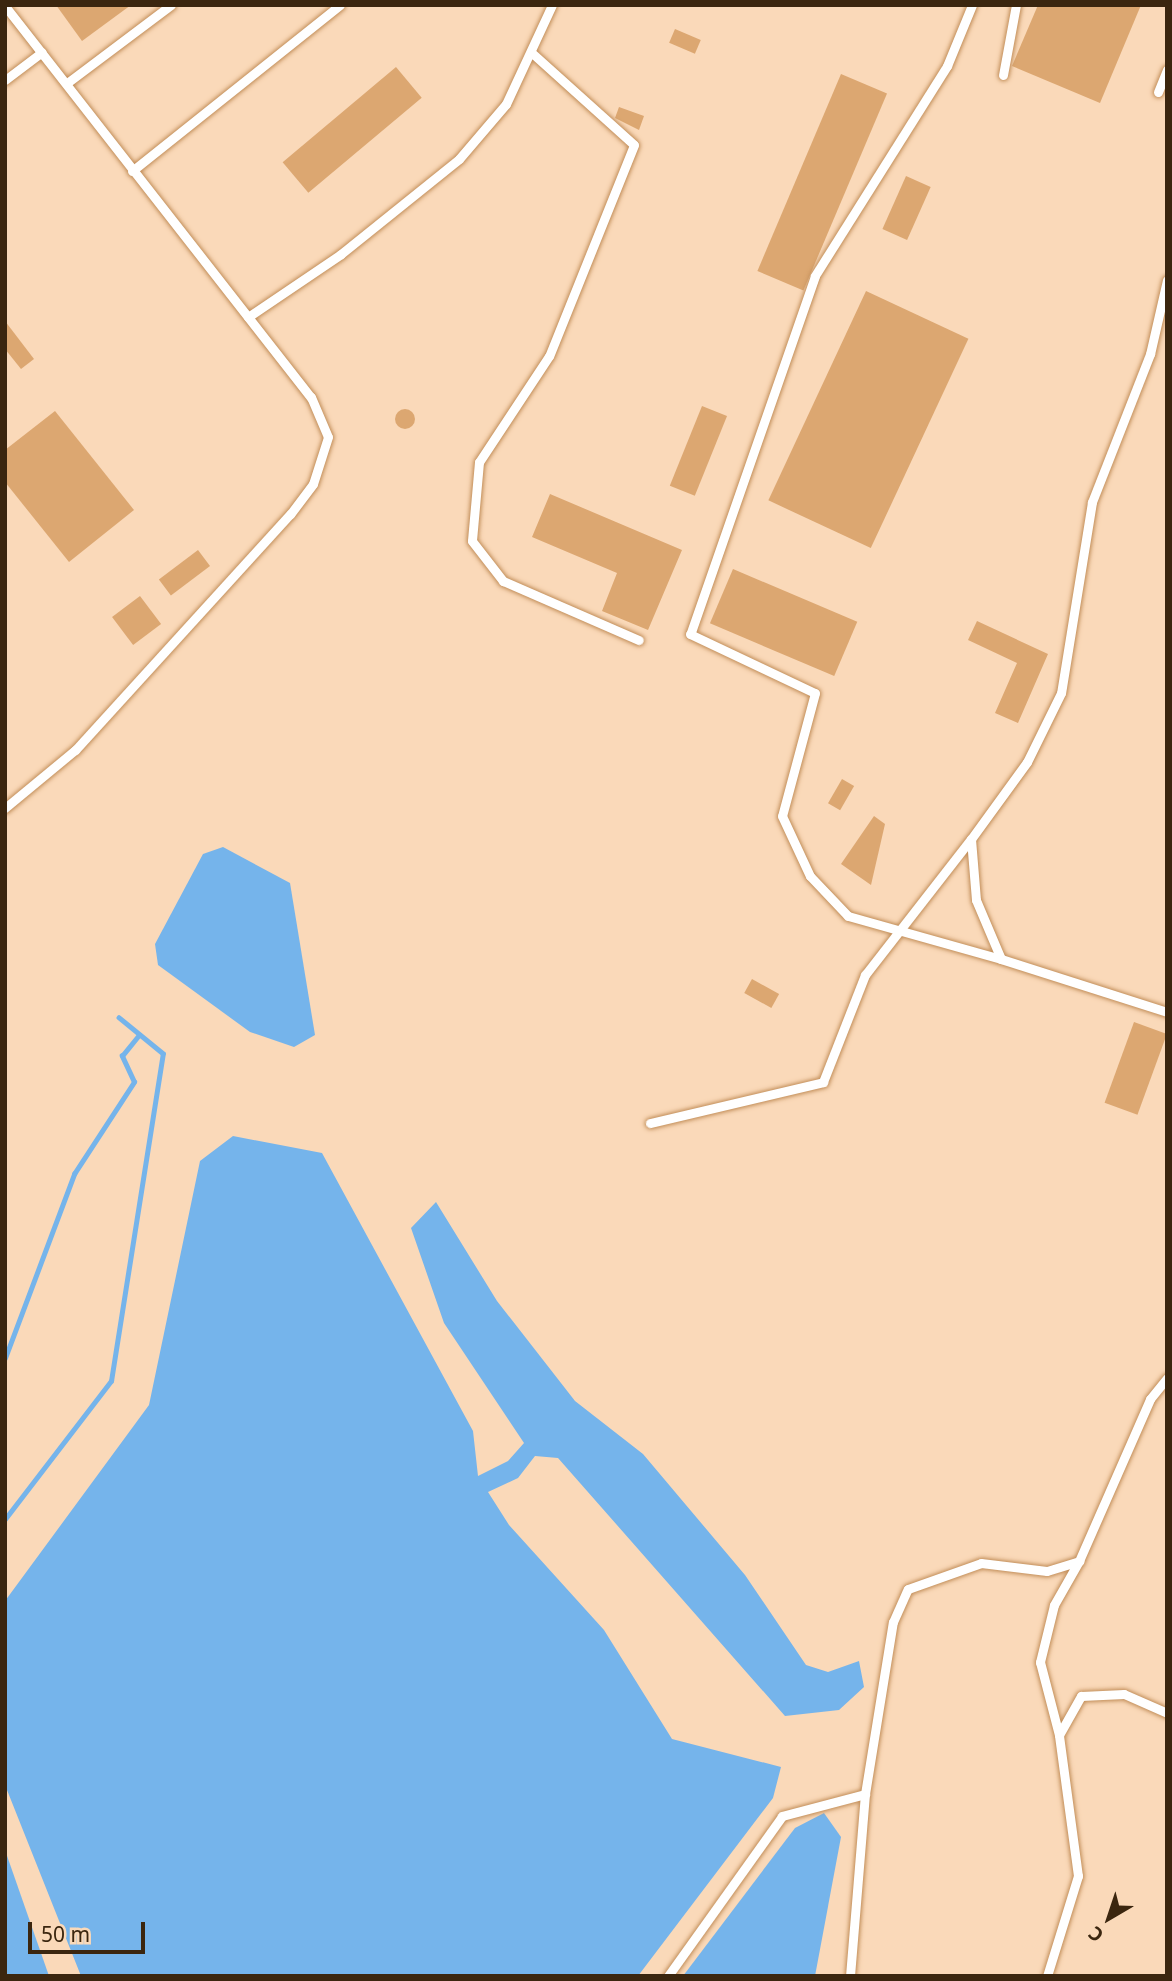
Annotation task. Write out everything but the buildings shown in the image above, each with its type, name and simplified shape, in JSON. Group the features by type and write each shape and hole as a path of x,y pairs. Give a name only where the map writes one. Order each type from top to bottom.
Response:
{"lane":[{"path":"66,83 171,5"},
{"path":"132,171 340,5"},
{"path":"248,317 341,254 459,159 506,103 532,53 552,5"},
{"path":"972,5 947,66 815,276 690,634 815,693 782,816 810,876 848,916 1001,959 1167,1012"},
{"path":"1003,75 1017,5"},
{"path":"5,6 311,397 328,437 313,484 75,750 5,808"},
{"path":"5,80 42,52"},
{"path":"532,53 635,145 549,356 479,462 472,541 503,581 639,640"},
{"path":"1158,92 1167,70"},
{"path":"650,1123 823,1082 865,975 1027,762 1061,693 1092,502 1150,354 1167,280"},
{"path":"971,839 976,900 1001,959"},
{"path":"1047,1976 1078,1876 1059,1735 1040,1662 1055,1605 1079,1561 1150,1399 1167,1378"},
{"path":"850,1976 865,1794 893,1622 908,1589 981,1563 1047,1571 1079,1561"},
{"path":"1059,1735 1081,1696 1124,1694 1167,1713"},
{"path":"668,1976 782,1816 865,1794"}],"water":[{"path":"223,847 290,883 315,1035 294,1047 250,1032 158,965 155,944 203,854"},
{"path":"233,1136 322,1153 473,1431 478,1476 508,1461 524,1443 444,1323 411,1228 436,1202 497,1301 575,1401 643,1454 745,1575 806,1665 828,1672 859,1661 864,1687 839,1710 785,1716 558,1458 535,1456 518,1478 488,1492 509,1525 604,1630 672,1739 781,1767 773,1798 638,1976 81,1976 5,1785 5,1601 149,1405 200,1161"},
{"path":"824,1813 841,1837 815,1976 683,1976 795,1828"},
{"path":"5,1850 49,1976 5,1976"}],"waterway":[{"path":"5,1519 111,1381 163,1054 119,1018"},
{"path":"5,1358 74,1174 134,1082 122,1056 139,1035"}]}
